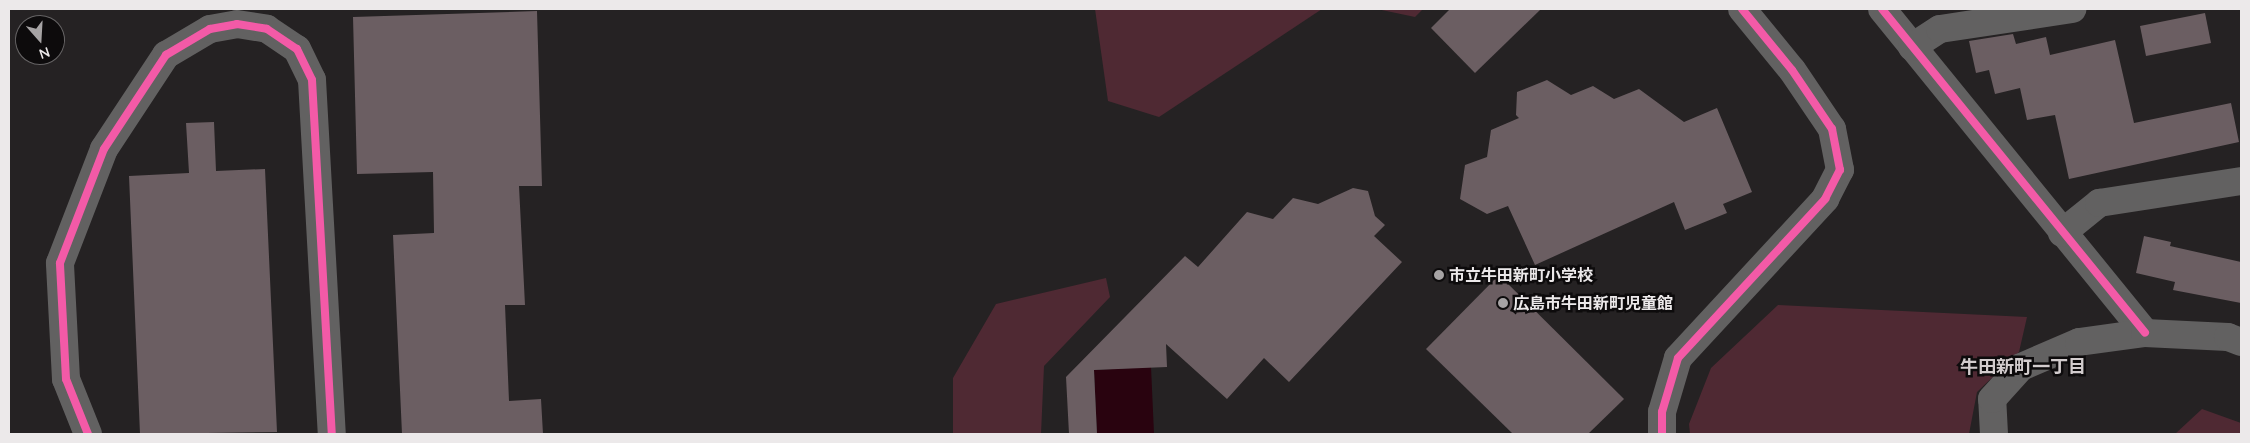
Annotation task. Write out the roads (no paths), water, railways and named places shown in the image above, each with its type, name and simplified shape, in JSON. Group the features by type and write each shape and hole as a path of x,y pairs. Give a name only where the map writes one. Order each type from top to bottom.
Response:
{"street":[{"path":"1662,434 1662,412 1678,358 1825,199 1840,170 1832,129 1792,70 1742,9"},
{"path":"1882,9 2145,333"},
{"path":"1912,47 1940,29 2073,9"},
{"path":"88,434 66,379 60,262 104,149 166,55 210,29 237,24 267,29 297,49 312,80 332,434"},
{"path":"2062,233 2099,203 2241,181"},
{"path":"1994,434 1992,399 2021,367 2079,342 2145,333 2228,337 2241,342"}],"place":[{"name":"市立牛田新町小学校","path":"1439,275"},
{"name":"広島市牛田新町児童館","path":"1503,303"}],"district":[{"name":"牛田新町一丁目","path":"2023,367"}]}
